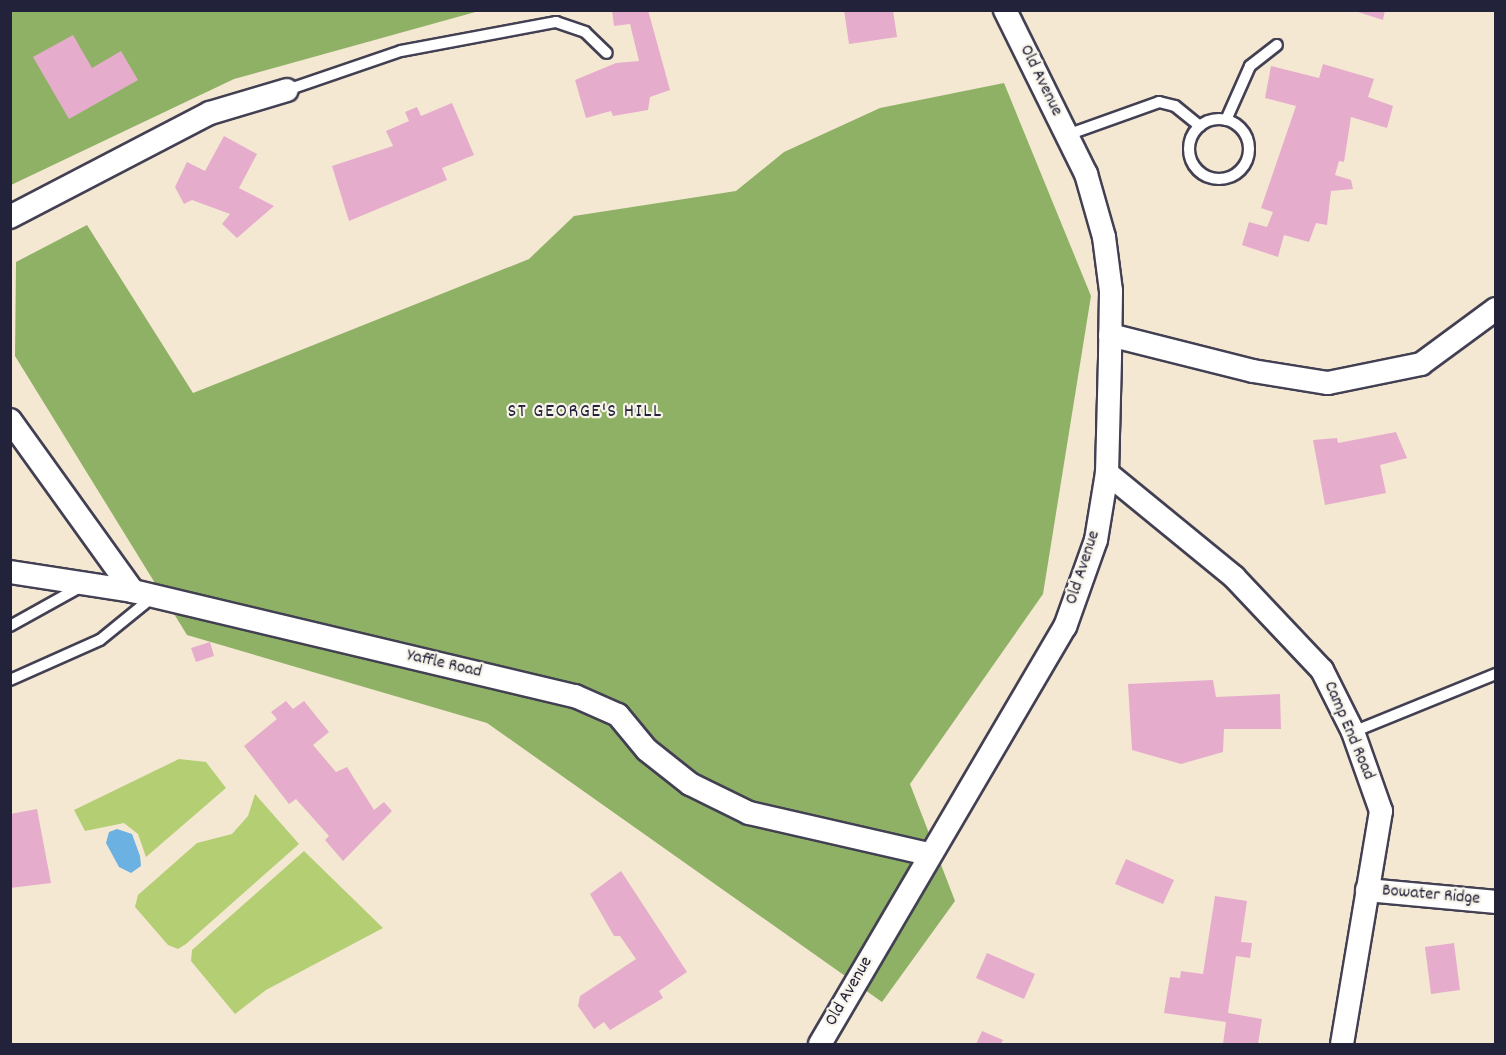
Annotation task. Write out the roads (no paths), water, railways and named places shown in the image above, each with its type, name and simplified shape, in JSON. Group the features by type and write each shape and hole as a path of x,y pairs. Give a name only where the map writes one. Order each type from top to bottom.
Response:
{"street":[{"name":"Old Avenue","path":"820,1044 928,854 1065,627 1096,540 1107,473 1110,335 1104,237 1086,174 1005,10"},
{"path":"10,217 210,113 287,90"},
{"path":"1110,335 1253,371 1328,383 1420,364 1496,309"},
{"path":"10,420 143,594"},
{"name":"Camp End Road","path":"1107,473 1249,592 1322,670 1353,732 1381,811 1342,1044"},
{"name":"Yaffle Road","path":"10,572 143,594 575,696 618,715 647,750 690,784 748,813 928,854"},
{"name":"Bowater Ridge","path":"1368,890 1496,902"}],"lane":[{"path":"287,90 401,51 556,22 585,32 608,53"},
{"path":"1226,120 1250,66 1277,45"},
{"path":"1067,135 1159,102 1175,106 1200,126"},
{"path":"1226,120 1241,128 1249,145 1245,164 1229,177 1209,176 1193,164 1190,144 1200,126 1226,120"},
{"path":"10,626 85,584"},
{"path":"10,680 100,640 143,594"},
{"path":"1353,732 1496,674"}],"water":[{"path":"117,829 132,834 140,856 141,866 131,873 119,867 106,843 109,832"}],"district":[{"name":"ST GEORGE'S HILL","path":"585,412"}]}
